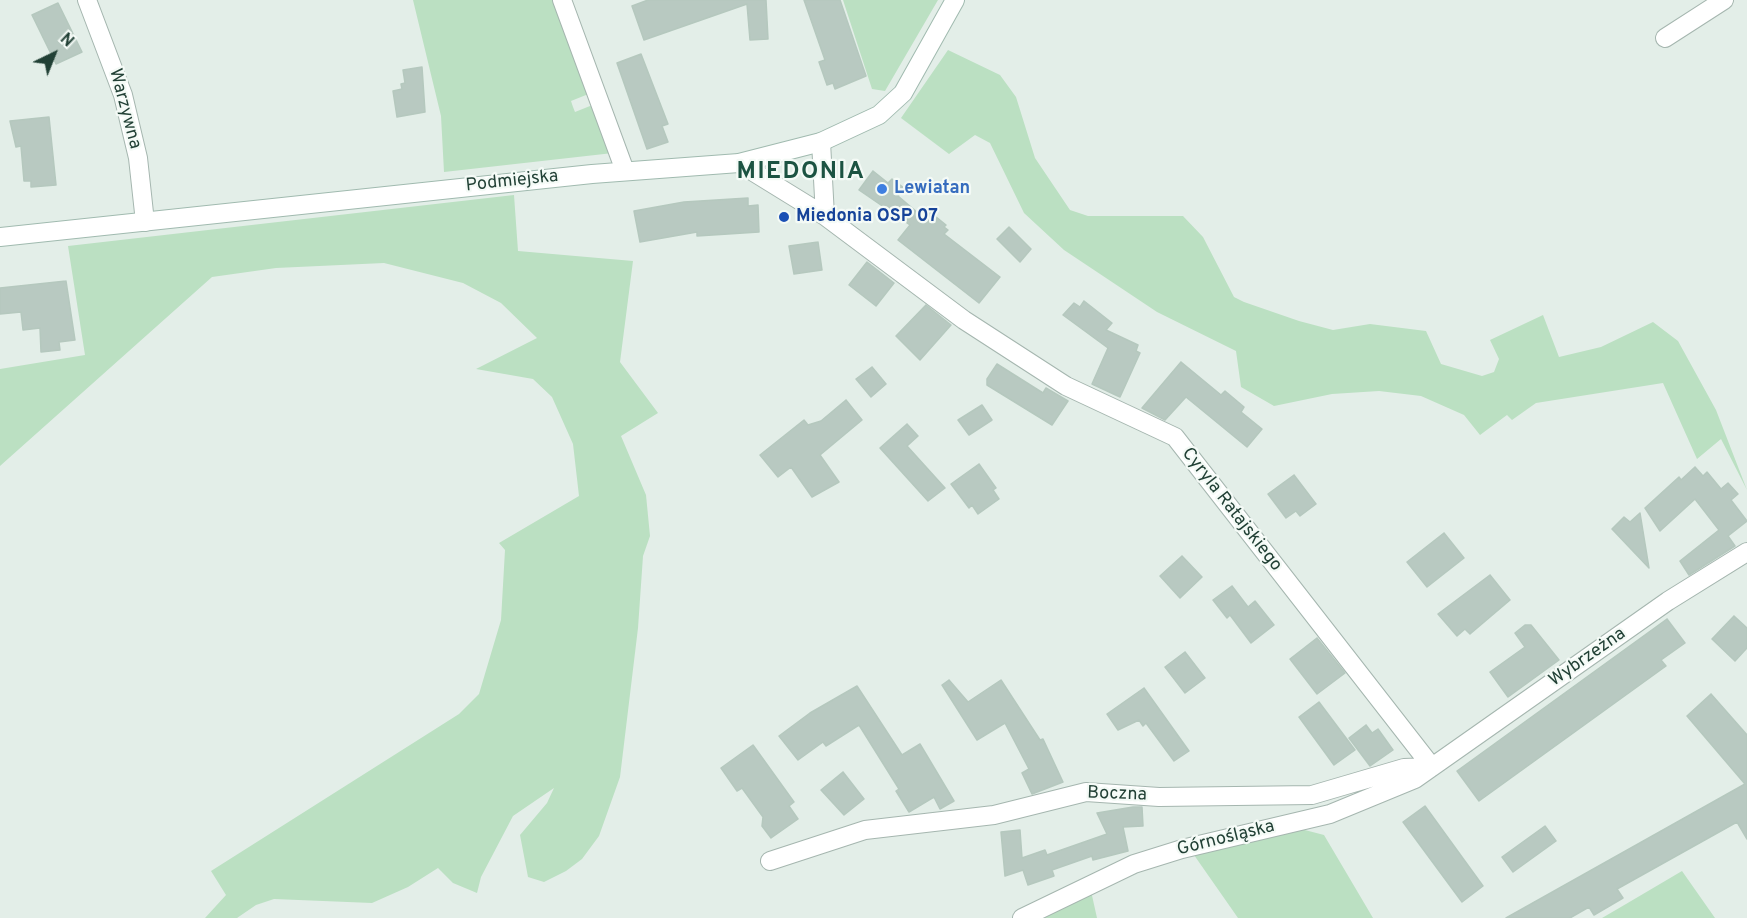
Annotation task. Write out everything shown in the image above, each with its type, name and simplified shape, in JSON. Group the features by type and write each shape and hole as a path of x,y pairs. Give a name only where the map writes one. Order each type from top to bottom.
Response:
{"street":[{"name":"Warzywna","path":"87,0 123,94 138,158 145,222"},
{"path":"562,0 625,171"},
{"name":"Podmiejska","path":"0,237 625,171 740,163 821,142 879,116 903,93 955,0"},
{"path":"1665,38 1724,0"},
{"path":"821,142 825,216"},
{"name":"Cyryla Ratajskiego","path":"740,163 825,216 964,320 1066,386 1174,437 1432,767"},
{"name":"Wybrzeżna","path":"1432,767 1668,601 1747,552"},
{"name":"Boczna","path":"770,861 866,830 994,815 1086,792 1159,797 1312,795 1404,768 1432,767"},
{"name":"Górnośląska","path":"1022,918 1134,864 1182,849 1330,814 1415,779 1432,767"}],"green space":[{"path":"413,0 557,0 591,93 571,101 573,107 575,112 595,104 613,153 444,172 441,116"},
{"path":"843,0 938,0 885,91 872,89"},
{"path":"948,50 1000,75 1016,97 1035,158 1070,210 1088,216 1183,216 1203,237 1234,297 1244,302 1333,330 1370,324 1426,331 1441,364 1482,376 1494,372 1499,359 1490,340 1543,315 1559,357 1601,347 1653,322 1678,341 1716,410 1747,490 1721,439 1697,459 1663,383 1536,403 1512,420 1507,415 1480,435 1464,415 1421,396 1379,391 1332,394 1274,406 1241,387 1236,351 1157,312 1064,250 1024,213 990,143 975,135 949,154 901,118"},
{"path":"514,195 518,251 633,261 620,362 658,413 621,436 646,495 650,536 643,556 638,628 620,777 599,836 582,859 566,871 544,882 528,877 520,835 547,803 554,788 513,816 481,877 477,893 453,883 438,868 408,887 372,903 274,899 256,905 237,918 205,918 226,895 211,871 459,714 479,694 501,620 505,550 499,543 579,496 573,444 552,397 533,379 476,369 537,338 501,303 463,283 384,263 276,268 212,277 0,466 0,369 85,355 68,246"},
{"path":"1301,829 1324,835 1373,918 1238,918 1194,855"},
{"path":"1682,871 1715,918 1602,918 1626,904"},
{"path":"1091,891 1097,918 1038,918"}],"building":[{"path":"648,0 766,0 768,39 750,40 747,4 644,40 632,6"},
{"path":"804,0 840,0 866,76 835,89 833,83 827,85 819,62 825,60"},
{"path":"58,3 82,52 56,64 32,15"},
{"path":"641,54 668,124 662,126 668,142 647,149 617,63"},
{"path":"422,67 425,112 397,117 393,91 402,89 401,84 405,83 403,70"},
{"path":"49,117 56,185 31,187 31,181 24,181 21,146 16,147 10,121"},
{"path":"873,171 888,183 892,179 904,188 898,196 925,219 930,212 946,225 944,227 948,230 944,234 1000,277 979,303 898,240 910,225 859,190"},
{"path":"748,198 748,206 758,205 759,232 697,236 697,232 640,242 634,211 684,202"},
{"path":"1009,227 1031,249 1020,262 997,239"},
{"path":"818,242 822,270 794,274 789,246"},
{"path":"867,262 894,283 876,306 849,285"},
{"path":"66,281 75,340 59,342 60,350 41,352 40,328 23,330 21,312 0,314 0,288"},
{"path":"1084,301 1112,323 1106,330 1138,345 1136,351 1140,353 1120,397 1092,384 1108,348 1063,315 1074,303 1080,307"},
{"path":"926,305 951,325 920,360 896,336"},
{"path":"1181,362 1221,395 1225,391 1244,407 1241,412 1262,429 1247,447 1186,397 1165,420 1142,408"},
{"path":"997,364 1043,393 1046,388 1068,401 1052,425 987,385 987,379"},
{"path":"872,367 886,384 871,397 856,379"},
{"path":"846,400 862,420 820,455 839,482 812,497 791,467 778,477 760,455 804,420 808,425 821,421"},
{"path":"982,405 992,420 969,435 958,420"},
{"path":"907,424 918,436 907,446 945,488 928,501 880,448"},
{"path":"979,464 996,488 993,490 999,499 978,514 972,505 969,508 951,484"},
{"path":"1695,467 1703,476 1707,472 1721,489 1728,483 1738,494 1731,500 1747,521 1728,536 1735,546 1689,575 1680,561 1719,530 1695,499 1660,531 1645,508 1679,477 1681,480"},
{"path":"1294,475 1316,504 1300,516 1296,511 1286,518 1268,494"},
{"path":"1640,513 1649,568 1612,529 1624,517 1630,522"},
{"path":"1444,533 1464,558 1427,587 1407,562"},
{"path":"1182,556 1202,577 1180,598 1160,576"},
{"path":"1490,575 1510,600 1470,634 1465,629 1457,636 1438,614"},
{"path":"1232,586 1248,607 1255,601 1274,625 1251,643 1230,615 1227,618 1213,600"},
{"path":"1734,616 1747,628 1747,648 1735,661 1712,639"},
{"path":"1667,619 1685,643 1661,660 1666,666 1479,801 1457,771"},
{"path":"1525,625 1531,625 1559,660 1508,697 1490,672 1525,647 1515,633"},
{"path":"1317,638 1345,673 1317,694 1290,659"},
{"path":"1185,652 1205,678 1185,693 1165,667"},
{"path":"949,680 968,702 1001,680 1040,740 1043,739 1063,782 1032,794 1022,773 1029,769 1005,723 977,740 942,685"},
{"path":"857,686 902,755 920,744 954,801 940,809 934,797 909,812 896,791 899,789 859,725 826,746 823,742 798,760 779,736 810,713"},
{"path":"1144,688 1189,751 1174,761 1146,723 1143,726 1139,720 1118,730 1107,714"},
{"path":"1711,694 1747,735 1747,839 1737,822 1617,889 1623,898 1594,915 1589,907 1570,918 1506,918 1745,784 1687,716"},
{"path":"1319,702 1355,750 1334,765 1299,717"},
{"path":"1366,725 1372,733 1378,729 1393,750 1370,766 1349,738"},
{"path":"753,745 794,802 789,806 798,819 771,838 762,826 763,817 742,788 737,791 721,768"},
{"path":"843,772 864,799 844,815 821,790"},
{"path":"1425,806 1483,886 1462,902 1403,822"},
{"path":"1142,807 1143,826 1123,827 1128,851 1093,860 1092,856 1052,870 1054,876 1028,885 1023,870 1005,876 1001,832 1020,830 1022,858 1045,850 1047,855 1107,834 1097,813"},
{"path":"1545,826 1556,841 1513,872 1502,857"}],"place":[{"name":"Lewiatan","path":"882,189"},
{"name":"Miedonia OSP 07","path":"784,217"}],"district":[{"name":"MIEDONIA","path":"801,173"}]}
